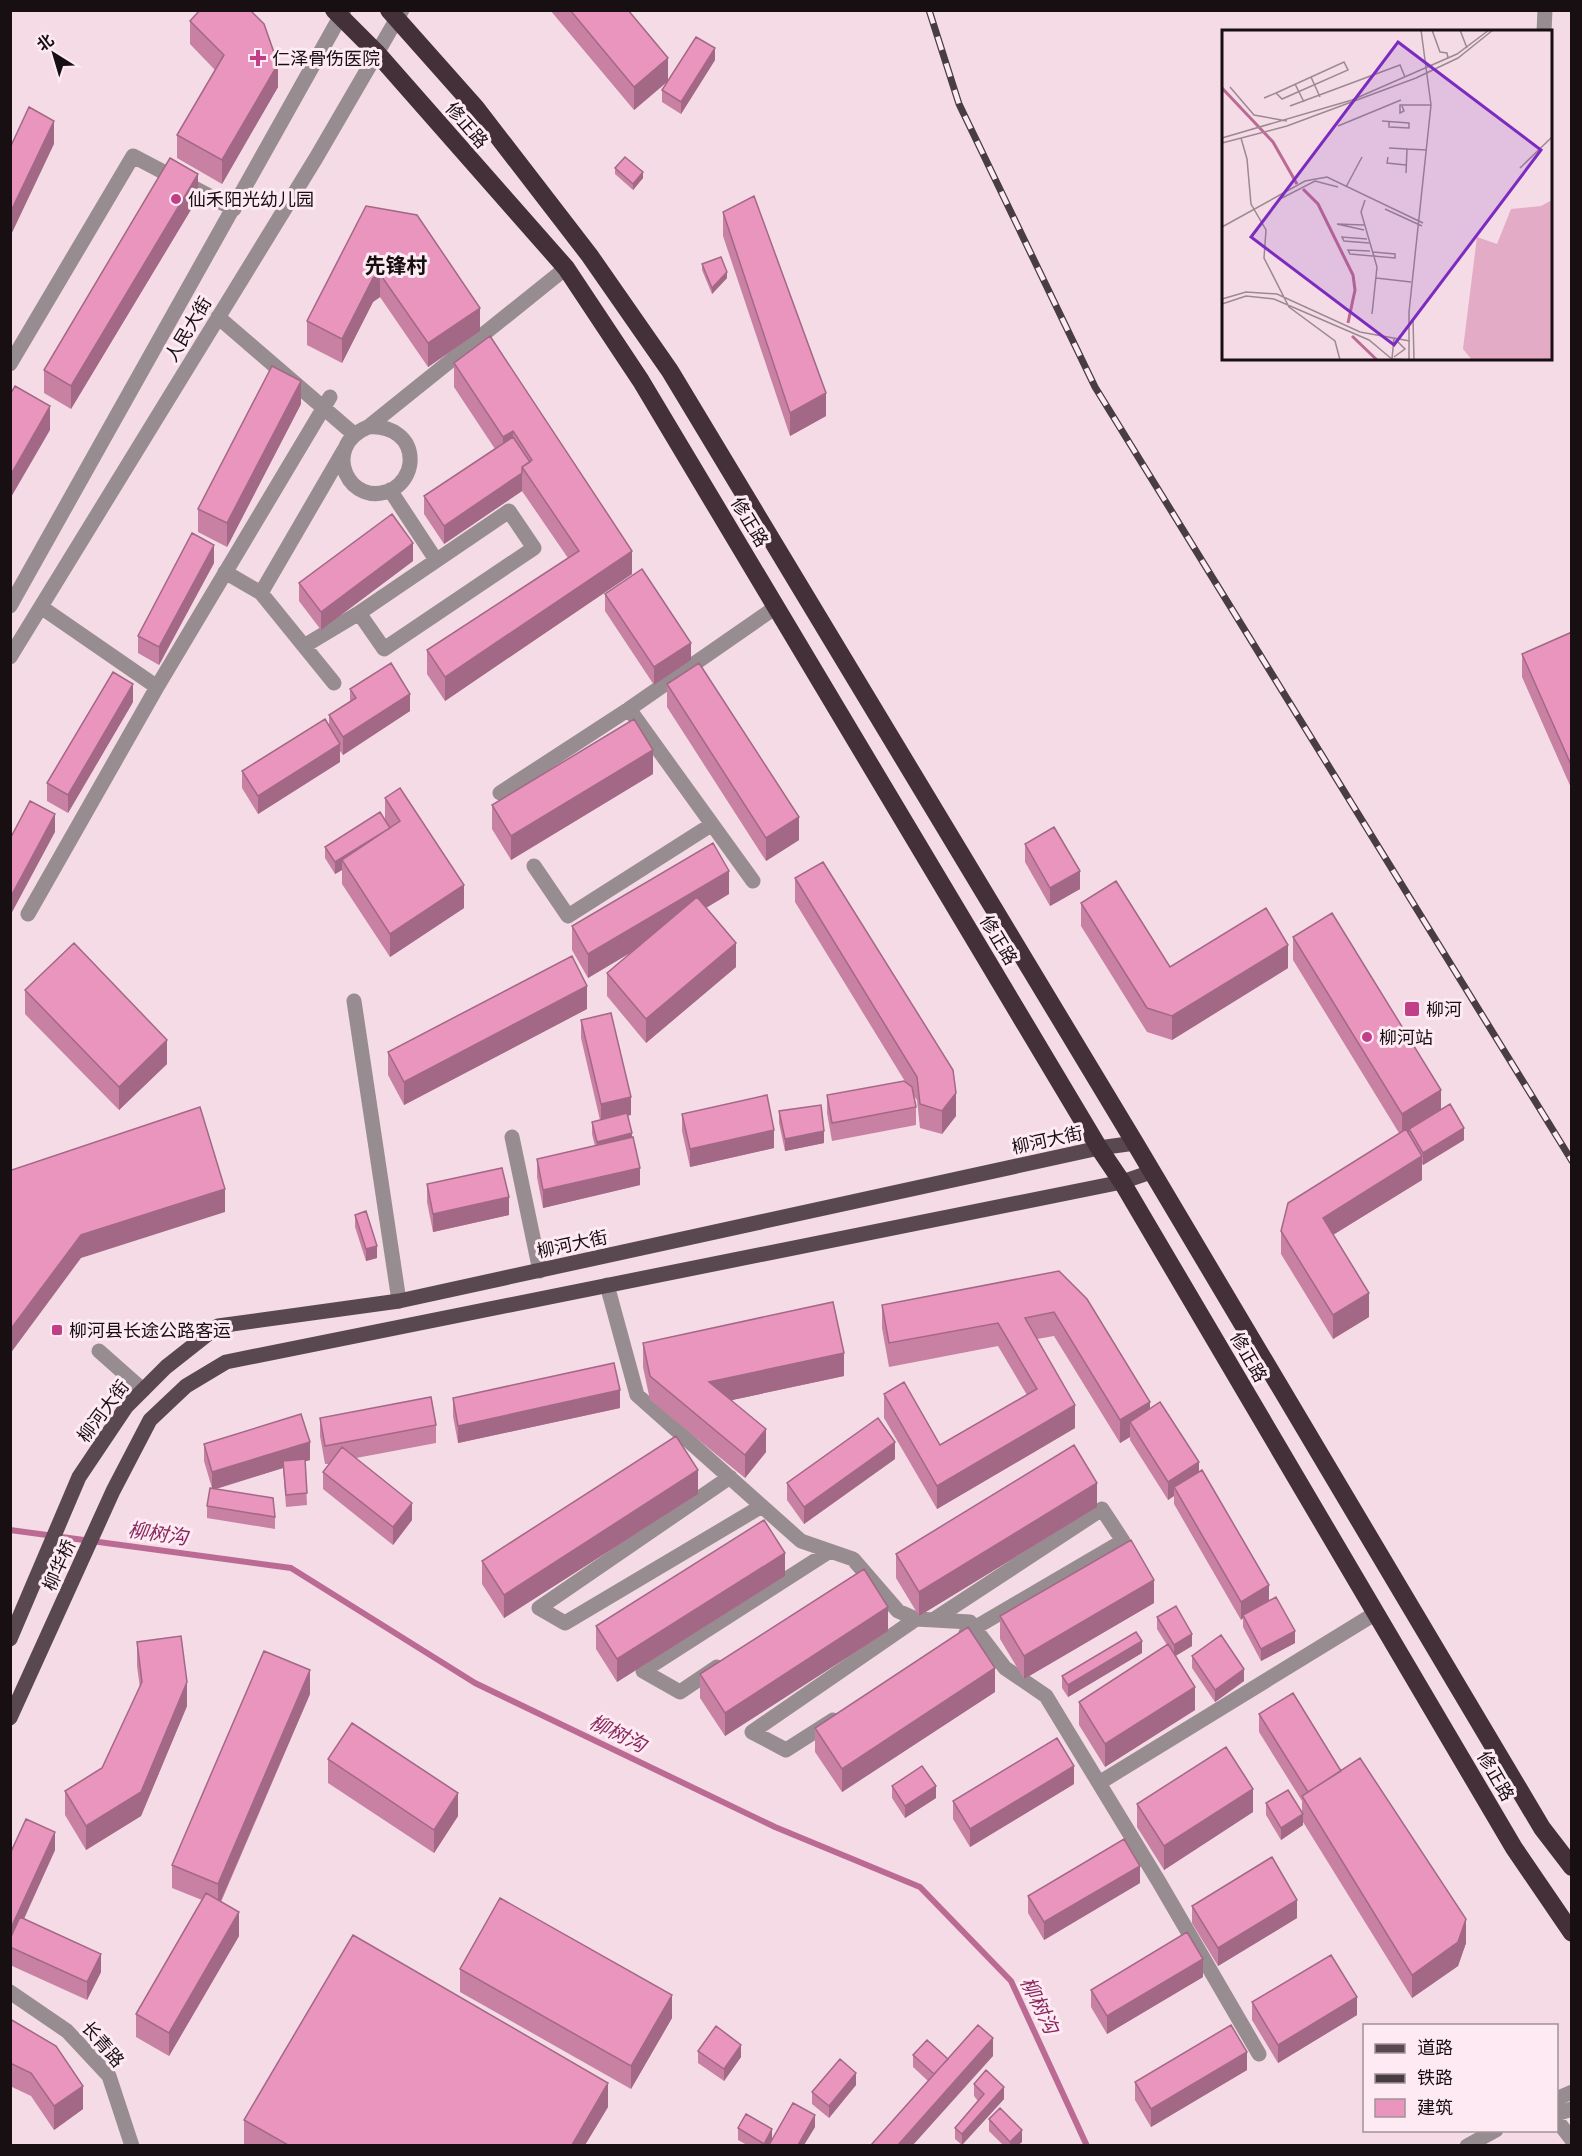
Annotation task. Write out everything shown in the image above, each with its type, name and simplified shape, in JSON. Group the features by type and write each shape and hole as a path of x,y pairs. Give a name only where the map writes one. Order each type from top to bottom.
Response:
{"highway":[{"name":"修正路","path":"339,13 566,268 641,381 1099,1148 1122,1182 1514,1848 1572,1933"},
{"name":"修正路","path":"396,14 476,108 590,256 670,371 1135,1143 1542,1828 1572,1867"}],"main road":[{"name":"柳河大街","path":"79,1477 126,1407 166,1366 218,1326 399,1301 1099,1148 1135,1143"},
{"path":"607,1285 1122,1182 1151,1172"},
{"name":"柳华桥","path":"10,1718 113,1491 150,1420 186,1386 226,1362 607,1285"},
{"name":"柳华桥","path":"10,1639 79,1477"}],"street":[{"path":"1544,30 1545,10"},
{"name":"人民大街","path":"10,606 234,209 339,13"},
{"name":"人民大街","path":"10,657 316,158 396,14"},
{"path":"10,364 133,156 234,209"},
{"path":"261,593 350,439 566,268"},
{"path":"218,317 327,403 355,435"},
{"path":"28,914 157,687 327,403"},
{"path":"344,449 342,461 345,474 352,484 362,491 374,494 398,487 406,477 410,466 407,444 391,429 380,426 368,427"},
{"path":"390,490 436,560"},
{"path":"304,646 359,613 509,511 534,548 384,649 359,613"},
{"path":"225,572 261,593 334,683"},
{"path":"41,607 157,687"},
{"path":"500,793 629,709 776,607"},
{"path":"629,709 753,881"},
{"path":"534,866 568,916 711,825"},
{"path":"354,1001 399,1301"},
{"path":"512,1137 540,1271"},
{"path":"607,1285 637,1395 801,1541 853,1559 858,1573 898,1611 916,1619 970,1623 1005,1668 1046,1696 1165,1892 1259,2054"},
{"path":"99,1351 143,1390"},
{"path":"730,1477 539,1608 565,1623 762,1506"},
{"path":"933,1620 1102,1509 1123,1540 954,1641"},
{"path":"728,1660 680,1692 643,1671 830,1551"},
{"path":"1099,1783 1376,1613"},
{"path":"845,1712 786,1750 752,1732 916,1619"},
{"name":"长青路","path":"10,1992 67,2031 109,2076 132,2145"},
{"path":"1558,2099 1572,2092"},
{"path":"1558,2120 1572,2140"},
{"path":"1467,2145 1492,2132"}],"building":[{"path":"200,10 250,10 264,24 278,64 222,160 177,135 224,55 190,21"},
{"path":"570,10 628,10 668,58 634,87"},
{"path":"696,37 715,48 681,102 662,90"},
{"path":"29,107 54,121 10,213 10,148"},
{"path":"625,157 643,172 633,184 615,168"},
{"path":"170,158 198,174 71,386 44,370"},
{"path":"754,196 826,393 790,413 723,212"},
{"path":"366,206 417,215 480,308 428,343 380,274 373,278 342,339 307,321"},
{"path":"721,257 727,272 712,288 702,264"},
{"path":"490,336 632,551 445,677 427,650 579,551 522,467 532,460 513,431 503,437 454,363"},
{"path":"272,366 301,381 227,523 198,509"},
{"path":"15,386 50,406 10,476 10,395"},
{"path":"513,437 530,462 522,467 522,473 444,526 424,496"},
{"path":"392,514 413,543 321,612 299,583"},
{"path":"192,533 214,545 159,647 138,636"},
{"path":"642,569 691,643 654,667 605,594"},
{"path":"1572,632 1572,767 1522,654"},
{"path":"391,663 410,694 343,737 329,715 356,698 350,689"},
{"path":"699,663 799,817 766,838 667,684"},
{"path":"113,672 133,684 68,795 47,783"},
{"path":"325,719 340,744 258,796 242,771"},
{"path":"634,719 653,750 511,836 492,805"},
{"path":"400,788 464,885 390,934 342,860 400,821 385,798"},
{"path":"30,801 55,814 10,898 10,839"},
{"path":"380,812 390,828 335,862 325,847"},
{"path":"1054,827 1080,871 1050,888 1025,844"},
{"path":"713,843 729,871 588,954 572,926"},
{"path":"823,862 953,1070 956,1093 942,1111 920,1104 917,1077 795,878"},
{"path":"1116,881 1170,967 1266,908 1288,945 1172,1016 1147,1008 1081,903"},
{"path":"697,897 736,943 646,1019 607,973"},
{"name":"柳河站","path":"1332,913 1441,1090 1402,1114 1293,937"},
{"path":"74,943 167,1040 119,1087 25,990"},
{"path":"572,956 587,986 404,1082 388,1052"},
{"path":"611,1013 631,1097 601,1104 581,1020"},
{"path":"904,1081 912,1087 916,1107 832,1123 827,1095"},
{"path":"767,1095 774,1130 690,1149 682,1114"},
{"path":"1450,1104 1464,1128 1423,1153 1409,1129"},
{"path":"821,1105 824,1131 785,1139 779,1111"},
{"path":"200,1107 225,1189 81,1235 10,1330 10,1169"},
{"path":"627,1113 632,1133 597,1142 592,1122"},
{"path":"1406,1129 1422,1156 1323,1218 1369,1293 1333,1315 1281,1231 1288,1203"},
{"path":"633,1137 640,1168 543,1190 537,1159"},
{"path":"502,1168 509,1197 433,1214 427,1184"},
{"path":"366,1211 377,1246 366,1249 355,1215"},
{"path":"1059,1271 1087,1299 1150,1402 1120,1420 1054,1312 1025,1318 1075,1405 937,1486 884,1394 904,1382 940,1445 1037,1389 998,1323 889,1343 882,1305"},
{"path":"833,1302 844,1353 709,1382 766,1429 745,1455 650,1376 643,1343"},
{"path":"614,1363 620,1390 458,1426 453,1398"},
{"path":"431,1397 436,1425 325,1446 320,1418"},
{"path":"1160,1402 1199,1462 1168,1482 1130,1422"},
{"path":"301,1414 310,1442 212,1472 204,1444"},
{"path":"878,1418 895,1442 804,1507 787,1483"},
{"path":"676,1436 698,1470 504,1595 482,1561"},
{"path":"1074,1445 1097,1483 919,1592 896,1554"},
{"path":"342,1447 412,1503 393,1527 323,1472"},
{"path":"305,1459 307,1493 286,1495 283,1461"},
{"path":"1202,1470 1269,1585 1241,1602 1174,1487"},
{"path":"210,1488 273,1498 275,1517 207,1506"},
{"path":"764,1520 785,1553 617,1659 596,1626"},
{"path":"1131,1540 1154,1580 1024,1656 1000,1616"},
{"path":"864,1569 888,1607 725,1713 700,1674"},
{"path":"1276,1597 1295,1631 1261,1649 1243,1615"},
{"path":"1176,1606 1192,1634 1174,1645 1157,1617"},
{"path":"968,1627 995,1668 842,1769 815,1728"},
{"path":"1136,1632 1142,1641 1068,1685 1062,1676"},
{"path":"1221,1635 1244,1669 1215,1690 1192,1656"},
{"path":"181,1636 187,1682 141,1792 86,1826 65,1791 102,1768 142,1682 137,1642"},
{"path":"1168,1644 1195,1687 1105,1744 1079,1702"},
{"path":"264,1651 310,1670 218,1884 172,1865"},
{"path":"1293,1693 1341,1771 1308,1792 1259,1714"},
{"path":"352,1723 458,1793 434,1830 328,1759"},
{"path":"1057,1738 1074,1766 970,1829 953,1801"},
{"path":"1226,1747 1253,1789 1164,1846 1137,1804"},
{"path":"1360,1758 1466,1919 1458,1942 1412,1975 1302,1796"},
{"path":"922,1766 936,1786 905,1806 892,1786"},
{"path":"1288,1790 1303,1814 1281,1828 1266,1803"},
{"path":"26,1819 55,1832 10,1930 10,1854"},
{"path":"1124,1839 1140,1866 1044,1922 1028,1896"},
{"path":"1272,1857 1297,1900 1218,1948 1192,1906"},
{"path":"206,1893 239,1912 169,2033 136,2014"},
{"path":"500,1898 672,1995 631,2066 460,1969"},
{"path":"20,1917 101,1954 87,1982 10,1947 10,1939"},
{"path":"1187,1932 1203,1959 1107,2016 1091,1990"},
{"path":"353,1935 608,2083 572,2145 288,2145 244,2120"},
{"path":"1331,1955 1357,1997 1278,2045 1252,2002"},
{"path":"10,2019 56,2046 83,2086 54,2106 31,2073 10,2063"},
{"path":"978,2025 993,2038 898,2145 871,2145"},
{"path":"1231,2025 1247,2052 1151,2109 1135,2082"},
{"path":"716,2026 741,2045 724,2069 698,2051"},
{"path":"927,2040 948,2059 934,2074 913,2055"},
{"path":"840,2059 856,2073 829,2106 812,2092"},
{"path":"986,2070 1004,2087 962,2134 955,2128 984,2094 974,2084"},
{"path":"793,2103 815,2115 798,2145 769,2145"},
{"path":"1000,2108 1022,2130 1010,2142 989,2119"},
{"path":"746,2114 772,2129 764,2144 738,2128"}],"waterway":[{"name":"柳树沟","path":"10,1530 291,1568 475,1683 775,1827 920,1887 1011,1981 1087,2146"}],"railway":[{"path":"929,10 959,104 1095,387 1572,1161"}],"place":[{"name":"仁泽骨伤医院","path":"258,58"},
{"name":"仙禾阳光幼儿园","path":"176,199"},
{"name":"柳河","path":"1412,1009"},
{"name":"柳河站","path":"1367,1037"},
{"name":"柳河县长途公路客运","path":"57,1330"}],"district":[{"name":"先锋村","path":"396,265"}]}
